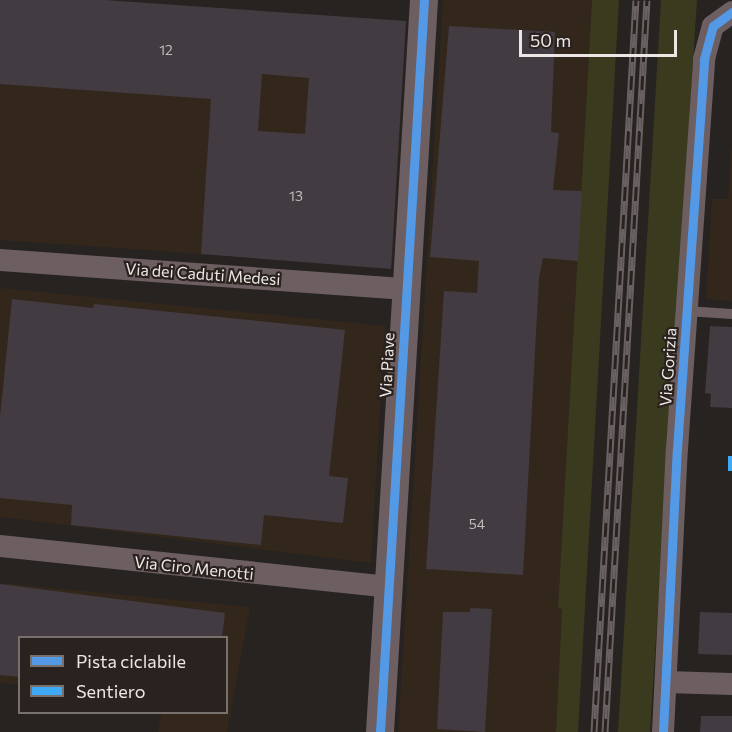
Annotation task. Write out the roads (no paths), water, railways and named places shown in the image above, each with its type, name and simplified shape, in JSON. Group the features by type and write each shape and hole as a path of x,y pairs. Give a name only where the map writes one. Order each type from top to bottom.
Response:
{"street":[{"name":"Via Piave","path":"380,732 406,289 418,0"},
{"name":"Via Gorizia","path":"663,732 686,311 706,46 713,26 729,8"},
{"name":"Via dei Caduti Medesi","path":"0,260 406,289"},
{"name":"Via Ciro Menotti","path":"0,546 388,587"},
{"path":"666,682 732,684"}],"lane":[{"path":"686,311 732,314"}],"railway":[{"path":"594,732 636,0"},
{"path":"605,732 647,0"}]}
